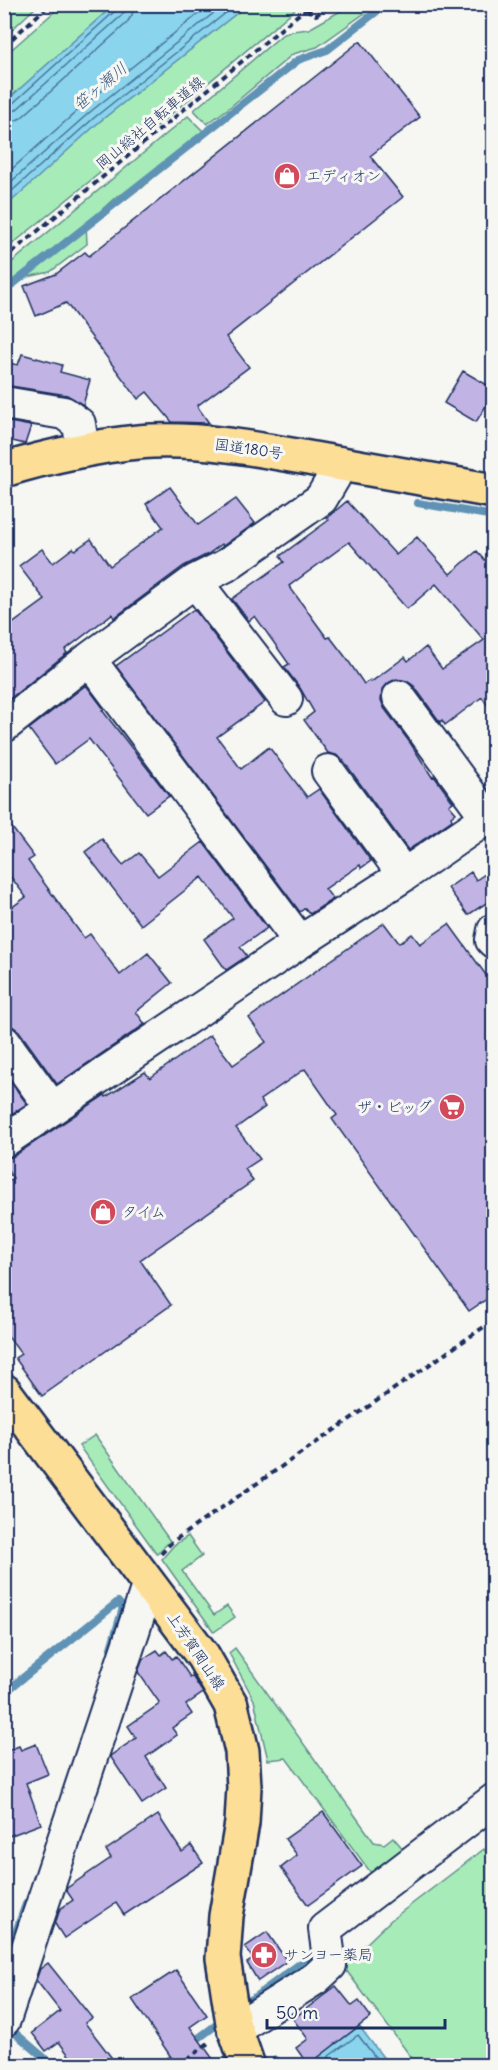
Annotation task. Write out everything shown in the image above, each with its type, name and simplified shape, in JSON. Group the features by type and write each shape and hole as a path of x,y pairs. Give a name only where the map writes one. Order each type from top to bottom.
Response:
{"main road":[{"name":"国道180号","path":"4,471 83,451 150,441 191,441 242,446 494,491"},
{"name":"上芳賀岡山線","path":"4,1391 154,1575 231,1705 242,1751 244,1787 242,1823 226,1916 224,1949 232,2016 248,2066"}],"street":[{"path":"4,403 64,413 79,424 83,451"},
{"path":"4,726 89,659 195,581 225,566 321,499 334,477 338,463"},
{"path":"195,581 286,699"},
{"path":"89,659 300,942"},
{"path":"4,1141 404,875 490,815 399,698"},
{"path":"328,771 404,875"},
{"path":"494,930 492,940 494,942"},
{"path":"4,1042 52,1108"},
{"path":"5,2019 146,1592 154,1575"},
{"path":"232,2016 316,1978 330,1965 325,1929 494,1800"}],"path":[{"path":"4,46 50,4"},
{"name":"岡山総社自転車道線","path":"4,259 311,4"},
{"path":"306,9 316,15 333,4"},
{"path":"154,1575 172,1542 494,1320"},
{"path":"178,2066 219,2035 232,2016"}],"green space":[{"path":"5,4 38,4 38,5 5,36"},
{"path":"62,5 114,5 5,102 4,56"},
{"path":"247,5 300,5 143,138 5,250 4,207 99,122"},
{"path":"351,5 376,5 317,47 293,54 207,124 194,110 282,35 309,29"},
{"path":"188,116 203,131 142,188 117,196 86,224 87,244 50,272 23,278 5,293 5,268"},
{"path":"95,1435 170,1541 157,1554 79,1446"},
{"path":"188,1536 202,1556 182,1571 214,1615 227,1606 235,1617 214,1632 162,1559 174,1545"},
{"path":"235,1648 374,1842 384,1844 393,1837 409,1856 377,1881 286,1758 268,1760 254,1700 229,1653"},
{"path":"484,1849 493,1861 493,2065 417,2065 343,1966 391,1920"}],"water":[{"name":"笹ヶ瀬川","path":"114,5 247,5 99,122 5,207 5,102"},
{"path":"359,2026 389,2065 326,2065 319,2056"}],"building":[{"name":"エディオン","path":"360,41 420,117 370,156 403,197 226,337 249,367 197,406 209,423 172,422 147,392 138,399 66,303 36,316 24,286 56,274 85,252 89,256"},
{"path":"22,354 62,365 60,372 90,380 83,405 67,395 4,385 4,362 18,365"},
{"path":"463,371 494,389 494,393 476,422 444,403"},
{"path":"4,421 31,426 25,444 4,439"},
{"path":"170,487 198,525 236,499 255,523 223,546 222,544 184,566 114,618 112,614 65,650 67,653 7,701 4,697 4,630 45,600 19,566 42,549 53,563 73,548 75,550 91,539 110,566 163,527 146,504"},
{"path":"347,501 396,555 417,537 450,574 477,551 494,570 494,715 482,697 445,725 442,720 440,722 414,686 407,681 396,679 382,690 381,700 384,708 432,777 434,776 453,802 449,805 456,813 451,817 452,820 408,850 343,760 328,753 304,720 314,712 284,667 289,664 255,616 249,621 232,599 284,562 280,556 329,520 327,518","holes":["349,542 407,609 436,584 484,640 442,669 426,647 408,661 405,657 371,682 370,680 364,684 289,586"]},
{"path":"194,609 265,702 217,737 241,769 269,747 307,797 319,789 371,861 361,868 360,865 325,889 333,899 310,914 305,908 300,912 116,666"},
{"path":"86,685 104,709 102,710 169,796 146,813 89,739 55,764 29,729"},
{"path":"4,817 34,857 28,861 84,938 90,934 120,975 148,953 172,983 136,1012 145,1024 57,1084 19,1031 4,1024 4,913 26,897 4,868"},
{"path":"102,839 123,865 139,853 158,876 203,842 267,928 240,947 247,956 226,970 204,939 233,918 202,877 141,925 85,852"},
{"path":"494,868 494,898 468,915 448,888 471,872 476,880"},
{"path":"384,923 399,943 412,934 420,944 449,924 494,986 494,1294 469,1311 332,1119 337,1115 305,1069 260,1100 265,1107 236,1128 260,1159 245,1169 253,1181 140,1260 171,1305 42,1396 15,1358 21,1354 4,1331 4,1184 13,1178 4,1166 4,1159 14,1156 105,1095 106,1097 145,1072 150,1078 210,1035 233,1065 266,1042 249,1018"},
{"path":"4,1073 27,1104 4,1119"},
{"path":"157,1650 161,1655 166,1651 172,1659 176,1656 203,1693 186,1705 192,1714 172,1728 177,1735 146,1757 166,1788 142,1804 110,1756 136,1738 128,1726 158,1705 159,1702 138,1672 143,1659"},
{"path":"36,1744 48,1774 26,1783 41,1824 9,1836 4,1826 4,1752 19,1746 21,1750"},
{"path":"323,1812 362,1866 308,1905 281,1868 297,1855 285,1839"},
{"path":"158,1815 182,1852 191,1845 203,1863 124,1915 116,1903 64,1938 55,1924 60,1909 73,1900 67,1888 111,1858 106,1850"},
{"path":"267,1932 287,1961 258,1981 247,1963 253,1959 245,1947"},
{"path":"48,1963 92,2018 85,2023 118,2066 77,2066 59,2042 46,2051 32,2033 60,2011 36,1980 40,1969"},
{"path":"176,1970 207,2015 190,2027 218,2066 177,2066 132,1999"},
{"path":"336,1986 352,2006 359,2001 371,2017 308,2065 296,2048 308,2039 293,2019"}],"waterway":[{"path":"4,291 298,60 327,50 386,4"},
{"path":"418,503 494,516"},
{"path":"4,1693 118,1602 123,1608 111,1648"},
{"path":"4,1965 26,1904"},
{"path":"240,2008 320,1949"},
{"path":"192,2043 223,2020"},
{"path":"8,2027 54,2066"},
{"path":"162,2066 180,2052"},
{"path":"276,2060 281,2066"}],"place":[{"name":"エディオン","path":"287,176"},
{"name":"ザ・ビッグ","path":"452,1107"},
{"name":"タイム","path":"103,1212"},
{"name":"サンヨー薬局","path":"264,1955"}]}
